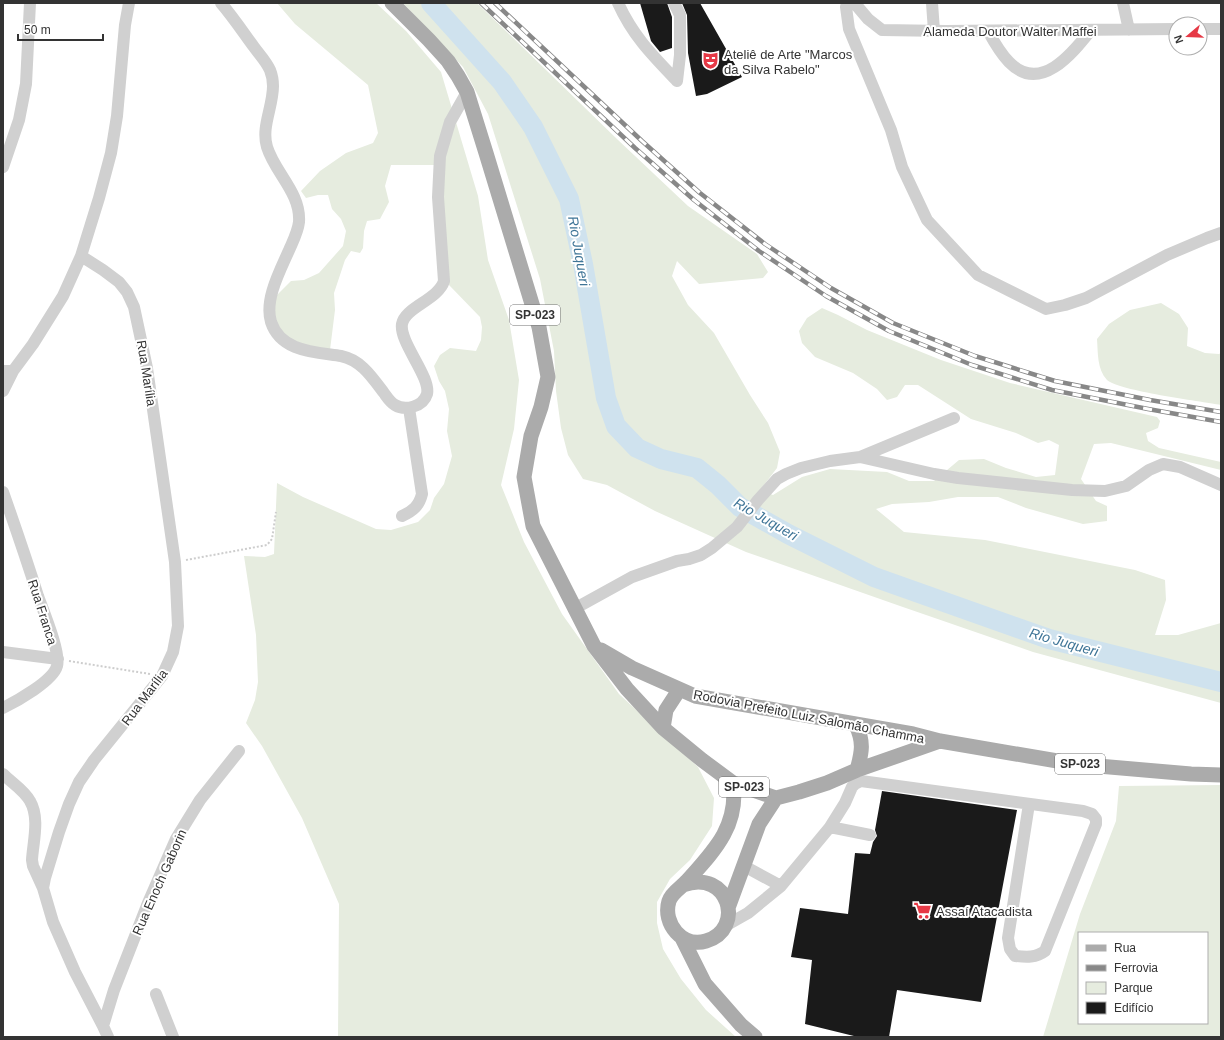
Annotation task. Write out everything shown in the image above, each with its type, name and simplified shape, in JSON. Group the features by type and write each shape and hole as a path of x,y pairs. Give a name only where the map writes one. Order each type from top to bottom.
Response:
{"main road":[{"name":"SP-023","path":"392,3 448,61 467,92 539,327 548,377 541,407 531,436 524,477 533,526 594,646 663,728 733,784 776,798"},
{"name":"Rodovia Prefeito Luiz Salomão Chamma","path":"594,646 632,668 695,696 1075,764 1191,774 1221,775"},
{"path":"663,728 666,710 679,690"},
{"path":"856,725 862,744 862,752 857,770"},
{"name":"Rodovia Prefeito Luiz Salomão Chamma","path":"776,798 827,783 857,770 940,741"},
{"path":"683,885 692,881 702,881 712,884 720,890 726,898 728,917 725,926 716,937 702,942 692,942 682,938 674,931 669,922 667,911 675,892 683,885 715,848 726,832 733,813 735,798 733,784"},
{"path":"728,908 759,824 776,798"},
{"path":"682,938 705,984 741,1025 755,1037"}],"street":[{"path":"3,167 19,120 26,84 30,3"},
{"path":"3,391 8,371 33,344 64,296 81,256 111,153 117,116 128,3"},
{"path":"221,3 270,70 273,88 265,131 267,146 273,162 293,194 299,209 299,223 296,235 271,295 269,309 271,322 276,333 288,344 303,350 346,357 357,362 373,378 392,403 401,408 409,408 417,405 427,394 426,386 402,331 402,326 404,318 416,307 434,295 441,288 444,281 438,198 440,156 450,122 467,92"},
{"path":"618,3 626,21 636,36 677,81 680,55 680,15 674,3"},
{"path":"847,3 846,7 849,29 891,130 902,167 927,220 978,274 1046,309 1066,305 1086,298 1167,255 1221,233"},
{"name":"Alameda Doutor Walter Maffei","path":"857,3 857,6 868,19 882,30 988,31 1168,29"},
{"path":"932,3 934,31"},
{"path":"1123,3 1129,30"},
{"path":"1208,29 1221,28"},
{"path":"988,31 1000,51 1010,63 1030,74 1039,74 1065,60 1078,47 1091,30"},
{"name":"Rua Marília","path":"81,256 119,282 127,292 134,307 147,368 175,562 178,626 173,652 162,676 94,760 79,782 58,832 43,888 52,922 75,972 108,1037"},
{"path":"402,516 412,512 420,501 422,494 409,408"},
{"path":"574,609 632,577 677,561 690,559 701,555 712,548 737,527 777,479 786,474 814,465 860,457 954,418"},
{"path":"860,457 934,474 1072,490 1105,491 1117,489 1134,481 1148,470 1163,464 1180,467 1221,485"},
{"name":"Rua Franca","path":"3,492 48,624 58,659 57,666 48,679 20,699 3,708"},
{"path":"3,652 58,659"},
{"name":"Rua Enoch Gaborin","path":"103,1026 117,983 148,903 176,839 200,800 238,751"},
{"path":"3,774 30,800 33,808 35,818 32,860 33,866 43,888"},
{"path":"725,926 748,913 781,886 830,827 845,803 852,787 862,781 1083,811 1092,814 1096,819 1096,824 1045,951 1039,956 1015,956 1010,949 1008,938 1029,804"},
{"path":"830,827 870,835"},
{"path":"744,866 781,886"},
{"path":"156,994 174,1037"}],"path":[{"path":"175,562 267,545 272,538 276,512"},
{"path":"58,659 162,676"}],"green space":[{"path":"277,3 376,3 406,31 441,72 478,196 488,260 509,320 519,380 514,429 501,485 524,542 562,614 619,694 698,767 714,798 712,826 690,860 670,879 657,902 657,923 663,949 681,979 706,1010 736,1037 338,1037 339,904 302,818 262,746 246,723 255,700 258,682 256,635 244,556 265,557 274,554 277,483 303,497 376,529 391,530 418,522 430,510 434,498 444,484 452,456 447,431 449,409 445,391 439,381 434,366 440,355 450,348 476,351 481,340 482,327 480,317 449,285 447,258 434,165 391,165 385,186 389,202 380,219 367,221 364,231 363,248 360,253 351,251 345,260 334,293 335,310 330,350 290,343 274,322 275,297 291,281 304,280 319,273 343,246 346,231 341,219 332,209 328,195 318,195 306,198 301,191 320,171 346,153 373,143 378,133 368,85 295,24"},
{"path":"403,3 477,3 688,206 757,254 768,272 763,278 699,284 677,261 672,276 688,305 714,333 768,423 780,452 777,468 760,490 773,495 802,477 830,469 887,472 909,481 934,481 959,460 984,459 1006,468 1036,477 1055,475 1059,445 1049,440 1038,443 1016,433 971,419 918,385 905,385 897,397 887,400 877,389 853,373 815,357 802,343 799,331 807,318 822,308 867,330 941,360 1010,383 1157,417 1160,421 1158,428 1146,433 1148,441 1159,448 1221,462 1221,470 1111,443 1094,444 1081,479 1096,501 1107,506 1107,521 1083,524 1026,508 998,497 958,497 929,502 892,504 876,509 904,532 985,540 1135,570 1165,580 1166,600 1155,635 1178,635 1221,623 1221,703 1033,652 746,552 655,511 607,485 583,479 568,455 561,428 556,391 554,351 540,279 488,114 463,67"},
{"path":"1161,303 1179,314 1188,328 1187,346 1205,353 1221,353 1221,405 1127,388 1107,380 1101,371 1097,339 1109,324 1130,310"},
{"path":"1221,785 1221,1037 1043,1037 1080,914 1116,821 1119,786"}],"building":[{"path":"640,3 667,3 672,17 672,48 660,52 651,41"},
{"name":"Ateliê de Arte \"Marcos da Silva Rabelo\"","path":"682,3 700,3 742,77 707,94 696,96 688,53 687,15"},
{"name":"Assaí Atacadista","path":"882,791 1017,810 981,1002 897,990 889,1037 858,1037 805,1024 812,960 791,957 800,908 848,914 855,853 870,854 873,842 877,836 875,830"}],"waterway":[{"name":"Rio Juqueri","path":"431,3 502,82 533,127 569,199 583,264 606,398 616,426 637,448 661,459 697,468 718,485 740,507 788,534 874,577 1049,639 1221,682"}],"railway":[{"path":"481,3 635,148 694,200 759,251 826,296 889,331 972,365 1052,390 1221,422"},
{"path":"495,3 642,141 700,193 765,244 831,288 893,323 975,356 1055,381 1150,400 1221,412"}],"place":[{"name":"Ateliê de Arte \"Marcos da Silva Rabelo\"","path":"711,61"},
{"name":"Assaí Atacadista","path":"923,911"}]}
